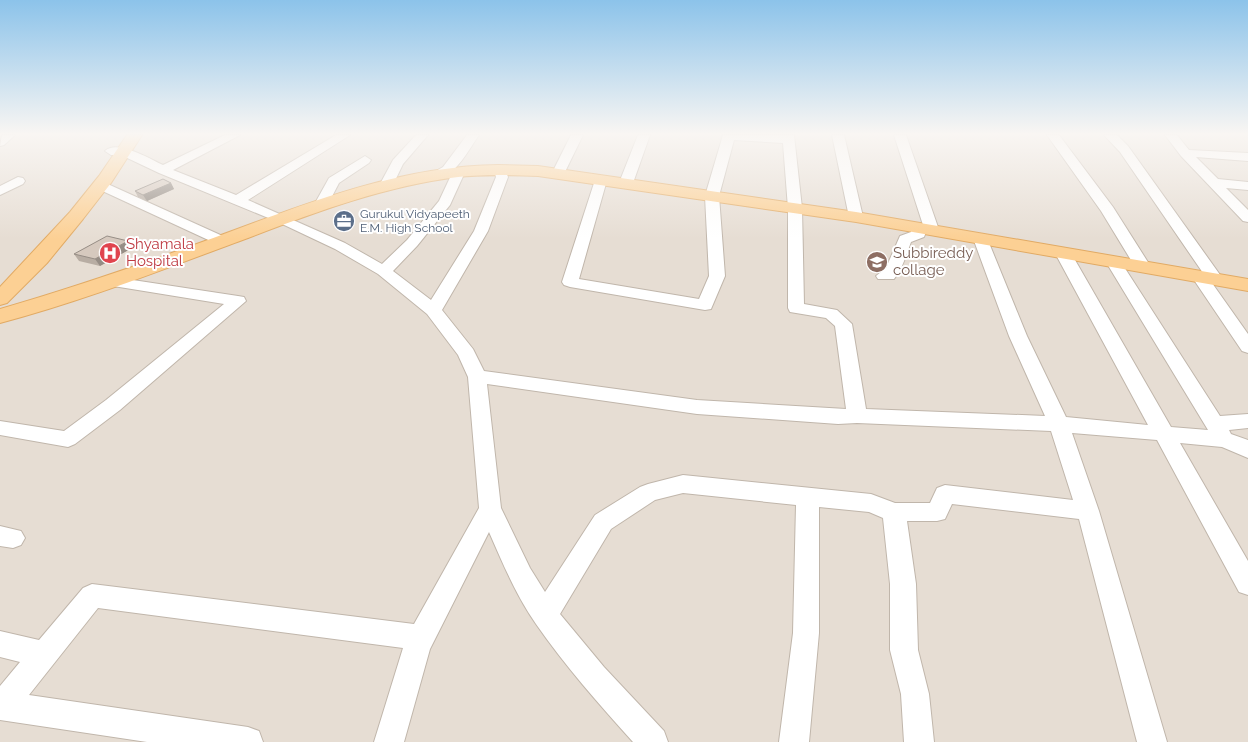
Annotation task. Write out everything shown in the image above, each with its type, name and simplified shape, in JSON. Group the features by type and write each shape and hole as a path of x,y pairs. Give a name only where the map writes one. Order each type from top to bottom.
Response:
{"main road":[{"path":"0,299 33,267 40,252 101,170"},
{"path":"0,287 40,252 101,185 108,170"},
{"path":"0,316 113,282 321,204 427,177 458,172 500,170 538,171 856,217 1248,285"}],"street":[{"path":"163,170 283,218 340,246 384,271 433,310 467,353 477,376 490,508 521,576 546,615 594,677 653,742"},
{"path":"238,200 288,170"},
{"path":"321,204 334,182 351,170"},
{"path":"386,186 394,170"},
{"path":"427,177 447,170"},
{"path":"433,310 481,231 502,177 500,170"},
{"path":"558,174 560,170"},
{"path":"626,183 631,170"},
{"path":"601,180 570,282 705,305 717,276 712,196 719,170"},
{"path":"791,170 795,208 796,308 831,314 843,324 857,416"},
{"path":"846,170 856,217"},
{"path":"884,276 888,276 892,272 905,239 919,234 925,229 909,170"},
{"path":"1078,170 1108,210 1143,267"},
{"path":"1137,170 1208,278 1248,347"},
{"path":"1202,170 1248,218"},
{"path":"384,271 412,243 445,202 458,172"},
{"path":"0,191 18,181"},
{"path":"1215,183 1248,186"},
{"path":"101,185 222,241"},
{"path":"980,238 1018,336 1060,424 1088,511 1152,742"},
{"path":"1063,253 1248,584"},
{"path":"1114,262 1219,431 1248,450"},
{"path":"0,428 68,439 113,405 238,301 113,282"},
{"path":"477,376 697,406 838,417 857,416 1060,424 1164,434 1219,431 1248,421"},
{"path":"546,615 602,522 648,493 683,484 871,504 894,512 937,512 945,494 1088,511"},
{"path":"794,742 806,633 808,496"},
{"path":"389,742 417,646 490,508"},
{"path":"894,512 902,584 904,650 915,694 919,742"},
{"path":"248,742 2,706 92,596 422,638"},
{"path":"0,644 44,654"}],"shaded area":[{"path":"0,170 1248,170 1248,742 0,742"}],"building":[{"path":"163,179 171,183 143,195 135,191"},
{"path":"107,236 128,241 95,259 74,254"}],"place":[{"name":"Gurukul Vidyapeeth E.M. High School","path":"344,221"},
{"name":"Shyamala Hospital","path":"110,253"},
{"name":"Subbireddy collage","path":"877,262"}]}
